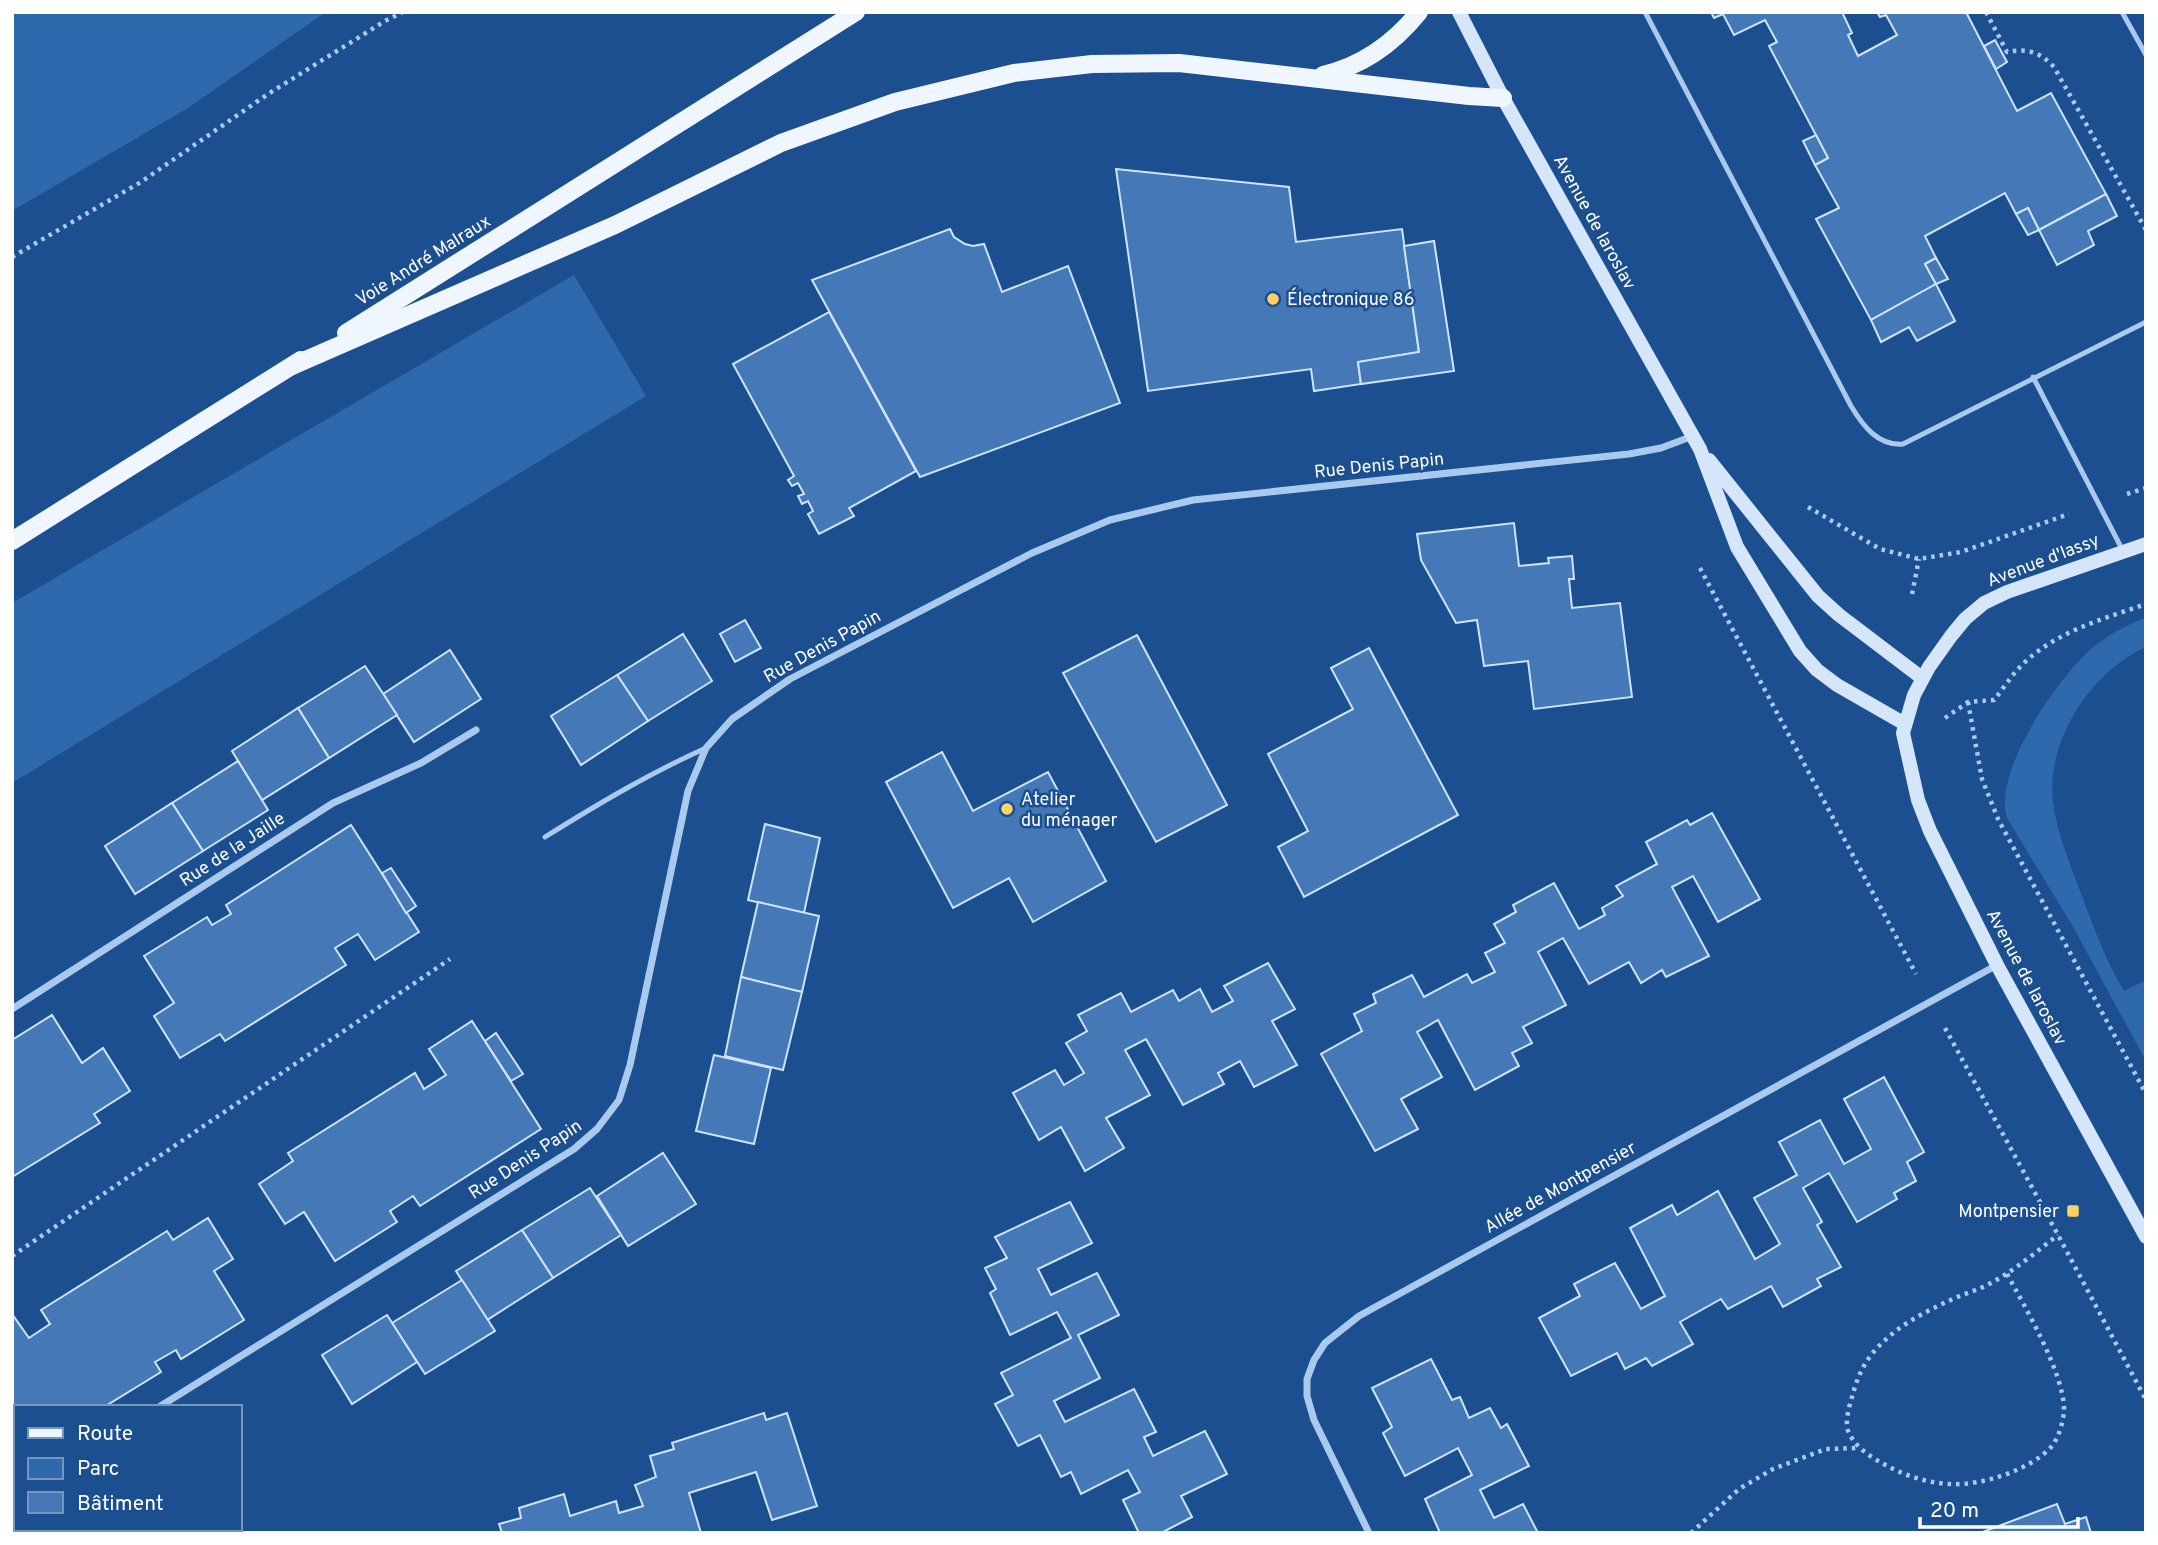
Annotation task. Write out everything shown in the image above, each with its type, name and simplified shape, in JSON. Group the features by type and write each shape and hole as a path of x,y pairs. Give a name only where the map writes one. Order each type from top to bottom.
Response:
{"main road":[{"name":"Voie André Malraux","path":"12,541 856,12"},
{"path":"1313,78 1342,71 1363,61 1402,31 1419,12"},
{"path":"292,366 615,225 780,143 895,102 1014,73 1093,64 1179,63 1503,98"}],"street":[{"name":"Avenue de Iaroslav","path":"1459,12 1503,98 1697,442 1737,547 1800,651 1837,685 1905,724"},
{"name":"Avenue de Iaroslav","path":"1697,442 1818,596 1922,678"},
{"name":"Rue Denis Papin","path":"162,1405 574,1149 597,1129 619,1100 630,1065 688,791 706,748 732,719 790,679 1032,553 1110,520 1193,500 1629,454 1697,442"},
{"name":"Avenue d'Iassy","path":"1914,695 1922,678 1951,636 1965,619 1984,603 2007,592 2146,544"},
{"name":"Avenue de Iaroslav","path":"1914,695 1903,733 1918,800 1930,831 1997,965 2146,1237"},
{"name":"Rue de la Jaille","path":"12,1009 332,803 421,763 476,730"},
{"name":"Allée de Montpensier","path":"1369,1533 1314,1420 1307,1396 1310,1369 1325,1343 1359,1316 1997,965"}],"lane":[{"path":"1645,12 1851,405 1866,429 1880,439 1893,445 1903,444 2146,322"},
{"path":"2122,12 2146,55"},
{"path":"2033,377 2123,551"},
{"path":"545,837 615,793 706,748"}],"path":[{"path":"12,257 141,182 268,94 403,12"},
{"path":"1986,12 2007,52 2031,50 2054,67 2146,230"},
{"path":"1808,507 1880,549 1919,559 1962,552 2097,504"},
{"path":"1912,594 1919,559"},
{"path":"1700,568 2146,1400"},
{"path":"2146,604 2084,625 2053,642 2022,665 1994,700 1968,702 1982,779 1998,819 2146,1094"},
{"path":"12,1256 450,959"},
{"path":"2007,1274 2038,1332 2061,1389 2064,1410 2061,1428 2053,1445 2034,1460 2003,1476 1953,1485 1933,1483 1905,1474 1860,1448 1848,1432 1849,1410 1861,1371 1882,1342 1910,1319 1956,1297 1987,1286 2007,1274 2059,1235"},
{"path":"1691,1533 1739,1489 1773,1469 1826,1449 1860,1448"}],"green space":[{"path":"12,12 326,12 188,108 12,211"},
{"path":"574,275 646,396 12,783 12,603"},
{"path":"2146,618 2146,647 2107,673 2076,711 2057,756 2053,802 2061,839 2106,957 2118,980 2124,991 2146,980 2146,1061 2072,925 2007,818 2005,799 2009,776 2018,752 2030,728 2061,683 2096,645 2116,631"}],"building":[{"path":"1711,12 1842,12 1852,33 1848,35 1858,56 1897,35 1886,15 1880,17 1877,12 1966,12 2017,111 2051,93 2106,194 2039,230 2028,208 2016,214 2005,193 1925,236 1936,258 1925,264 1936,284 1871,320 1816,219 1839,208 1815,165 1828,158 1769,46 1777,42 1765,20 1734,35 1723,14 1714,18"},
{"path":"1995,40 2007,62 1996,69 1984,46"},
{"path":"1816,135 1828,158 1815,165 1803,141"},
{"name":"Électronique 86","path":"1116,169 1289,187 1296,242 1402,229 1419,352 1358,362 1361,384 1314,391 1311,369 1148,391"},
{"path":"2106,194 2117,216 2088,231 2094,245 2057,265 2039,230"},
{"path":"2028,208 2039,230 2028,235 2016,214"},
{"path":"950,229 954,237 965,244 984,244 1002,292 1068,266 1120,403 920,477 812,280"},
{"path":"1434,241 1454,371 1361,384 1358,362 1419,352 1404,246"},
{"path":"1936,258 1948,279 1936,284 1925,264"},
{"path":"1936,284 1955,321 1917,341 1909,327 1881,342 1871,320"},
{"path":"829,312 916,471 849,508 854,516 819,534 808,514 813,511 808,501 802,504 798,496 804,494 798,483 792,486 788,480 794,476 733,364"},
{"path":"1514,523 1519,566 1549,563 1548,558 1572,556 1574,579 1569,579 1572,608 1620,603 1632,697 1534,709 1528,661 1484,666 1477,620 1456,623 1421,560 1417,534"},
{"path":"745,620 761,648 735,662 720,634"},
{"path":"683,634 712,681 648,721 617,675"},
{"path":"1137,635 1227,805 1156,842 1063,673"},
{"path":"1369,648 1458,815 1304,897 1278,847 1308,831 1268,754 1353,709 1331,668"},
{"path":"450,650 481,699 414,742 383,694"},
{"path":"365,666 397,715 329,758 298,708"},
{"path":"617,675 648,721 581,765 551,716"},
{"path":"298,708 329,758 262,800 232,751"},
{"path":"942,752 973,811 1048,772 1106,881 1033,922 1009,878 953,908 886,782"},
{"path":"238,761 268,810 203,851 172,803"},
{"path":"172,803 203,851 135,894 105,846"},
{"path":"1712,813 1760,899 1718,922 1693,876 1672,887 1709,956 1666,977 1662,970 1641,983 1629,962 1589,984 1563,938 1538,952 1566,1005 1523,1027 1532,1043 1512,1053 1519,1066 1475,1090 1438,1020 1417,1032 1442,1077 1401,1099 1418,1129 1375,1151 1321,1054 1362,1031 1354,1014 1376,1003 1373,994 1412,975 1424,997 1467,974 1472,983 1495,972 1485,953 1505,943 1494,924 1516,912 1513,905 1554,883 1579,929 1605,915 1602,908 1623,896 1616,886 1657,864 1646,842 1687,820 1690,825"},
{"path":"765,824 820,838 804,913 748,900"},
{"path":"351,825 419,932 375,960 358,934 335,948 346,965 225,1041 220,1034 180,1058 154,1016 174,1003 144,956 207,917 212,925 231,914 226,905"},
{"path":"391,868 416,906 406,913 382,873"},
{"path":"758,902 819,916 802,992 741,977"},
{"path":"1268,963 1295,1009 1272,1021 1297,1065 1254,1087 1240,1061 1218,1073 1224,1084 1183,1105 1146,1039 1125,1050 1150,1095 1106,1118 1124,1148 1085,1171 1061,1127 1039,1140 1013,1093 1055,1070 1064,1085 1084,1073 1066,1043 1087,1031 1078,1015 1121,993 1131,1012 1173,990 1179,1001 1200,989 1212,1012 1233,1001 1224,986"},
{"path":"741,977 802,992 783,1070 725,1056"},
{"path":"52,1015 82,1063 103,1048 130,1091 94,1114 100,1123 12,1177 12,1040"},
{"path":"472,1021 541,1129 420,1206 413,1196 390,1211 397,1222 335,1261 304,1212 285,1224 259,1184 293,1161 288,1153 415,1073 424,1089 446,1075 429,1049"},
{"path":"496,1033 523,1074 511,1081 485,1041"},
{"path":"714,1055 771,1068 754,1144 696,1131"},
{"path":"1884,1077 1924,1152 1907,1162 1916,1181 1894,1193 1897,1199 1857,1222 1829,1173 1803,1188 1822,1222 1817,1225 1841,1267 1817,1279 1821,1286 1783,1307 1771,1286 1728,1309 1721,1299 1680,1322 1693,1344 1652,1366 1646,1358 1625,1369 1617,1353 1571,1376 1539,1318 1580,1296 1574,1284 1615,1263 1641,1309 1665,1296 1630,1228 1672,1205 1677,1215 1718,1191 1755,1259 1780,1244 1754,1198 1797,1175 1779,1142 1820,1120 1844,1164 1871,1149 1844,1099"},
{"path":"663,1153 696,1204 628,1246 597,1196"},
{"path":"590,1188 621,1235 553,1278 522,1230"},
{"path":"1070,1202 1092,1243 1038,1269 1051,1295 1097,1273 1119,1315 1078,1335 1100,1378 1054,1401 1065,1422 1134,1389 1156,1432 1144,1437 1153,1456 1205,1431 1227,1474 1181,1496 1192,1517 1161,1533 1139,1533 1123,1500 1140,1492 1128,1470 1081,1494 1071,1472 1061,1477 1040,1435 1018,1446 995,1404 1013,1395 1001,1373 1071,1338 1057,1312 1010,1335 990,1293 996,1289 985,1268 1007,1258 995,1237"},
{"path":"208,1218 233,1259 214,1271 244,1320 181,1359 176,1350 155,1362 161,1372 107,1405 14,1405 14,1415 12,1314 29,1338 50,1324 41,1310 167,1231 173,1240"},
{"path":"522,1230 553,1278 487,1320 456,1271"},
{"path":"462,1280 495,1331 425,1374 392,1323"},
{"path":"387,1315 417,1362 352,1404 322,1355"},
{"path":"1431,1359 1452,1400 1460,1397 1469,1418 1490,1408 1501,1428 1507,1424 1529,1466 1480,1490 1494,1518 1523,1504 1538,1533 1440,1533 1425,1499 1472,1475 1458,1448 1405,1476 1383,1433 1392,1427 1372,1388"},
{"path":"764,1413 766,1420 787,1413 817,1506 772,1520 756,1472 689,1493 701,1533 502,1533 499,1524 521,1518 519,1508 564,1494 570,1516 616,1501 619,1513 643,1506 635,1485 656,1477 650,1456 674,1449 672,1443"},
{"path":"2057,1504 2065,1524 2086,1517 2091,1533 1980,1533"},
{"path":"68,1531 152,1531 149,1533"}],"place":[{"name":"Électronique 86","path":"1273,299"},
{"name":"Atelier du ménager","path":"1007,809"},
{"name":"Montpensier","path":"2073,1211"}]}
